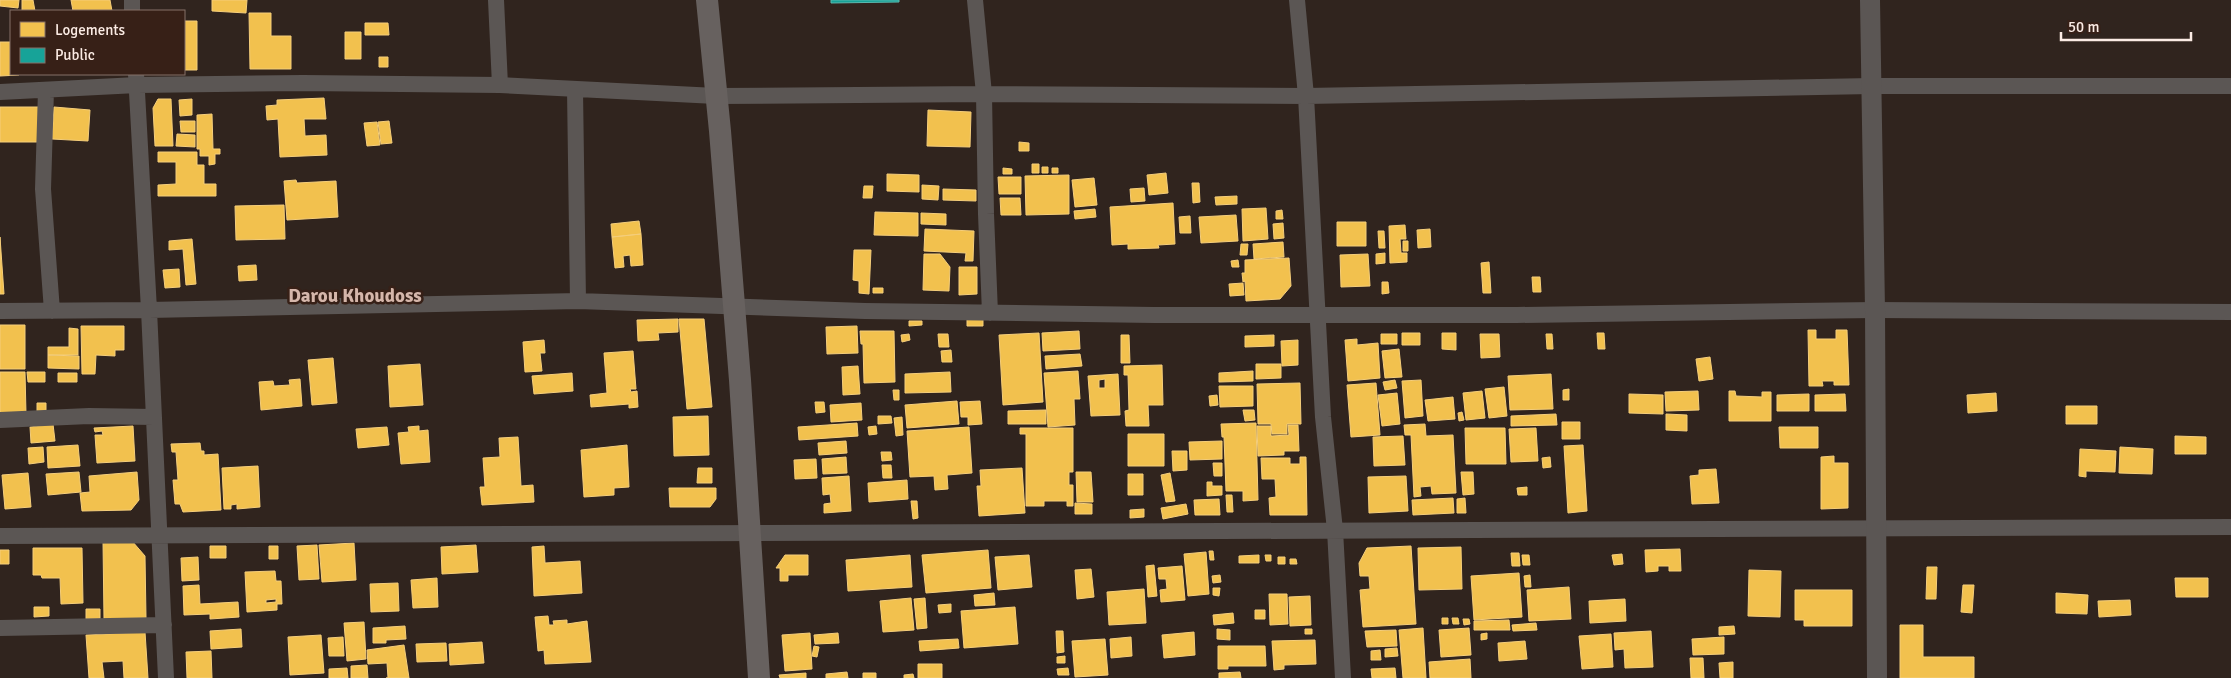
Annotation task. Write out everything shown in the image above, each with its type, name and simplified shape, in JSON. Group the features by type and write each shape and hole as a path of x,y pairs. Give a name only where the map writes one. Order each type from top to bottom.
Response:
{"main road":[{"path":"706,0 734,306 751,533 759,678"}],"street":[{"path":"496,0 500,85"},
{"path":"975,0 984,94 990,313"},
{"path":"1297,0 1306,96 1323,417 1335,530 1343,678"},
{"path":"1870,0 1875,310 1877,678"},
{"path":"136,79 150,310 166,678"},
{"path":"0,92 46,90 136,79 500,85 716,96 984,94 1306,96 1872,86 2231,86"},
{"path":"46,90 43,189 52,311"},
{"path":"575,90 578,301"},
{"path":"0,311 150,310 578,301 990,313 1319,316 1875,310 2231,312"},
{"path":"0,420 89,416 154,417"},
{"path":"0,536 2231,527"},
{"path":"0,628 164,625"}],"building: Logements":[{"path":"0,0 19,0 18,8 0,6"},
{"path":"22,0 33,0 35,10 22,10"},
{"path":"71,0 110,0 112,10 73,10"},
{"path":"212,0 247,0 246,13 212,11"},
{"path":"249,13 271,13 271,36 291,36 291,69 250,69"},
{"path":"185,21 197,21 197,70 185,70"},
{"path":"365,23 388,23 389,35 365,35"},
{"path":"345,32 361,32 361,59 345,59"},
{"path":"0,42 10,42 10,75 19,75 0,76"},
{"path":"379,57 388,57 388,67 379,67"},
{"path":"324,98 326,119 304,119 305,136 326,135 327,155 280,157 278,119 267,120 266,106 277,105 277,100"},
{"path":"158,99 171,99 173,146 155,146 153,108"},
{"path":"192,99 192,115 180,116 179,100"},
{"path":"0,107 39,107 39,142 0,142"},
{"path":"54,107 90,110 88,141 52,139"},
{"path":"928,110 971,112 970,147 927,146"},
{"path":"212,114 213,149 220,149 220,154 215,154 215,164 209,165 209,156 200,156 200,149 197,149 197,115"},
{"path":"180,121 195,121 195,132 181,132"},
{"path":"389,121 392,143 381,144 378,122"},
{"path":"377,122 380,145 367,146 364,123"},
{"path":"177,134 195,135 195,147 176,146"},
{"path":"1019,142 1029,143 1029,151 1019,151"},
{"path":"158,152 197,152 197,165 204,165 204,184 216,184 216,196 158,196 158,185 176,184 176,162 158,162"},
{"path":"1032,164 1039,164 1039,173 1032,173"},
{"path":"1042,167 1048,167 1048,173 1042,173"},
{"path":"1003,168 1012,169 1012,174 1003,174"},
{"path":"1052,168 1058,168 1058,173 1052,173"},
{"path":"1166,173 1168,193 1149,195 1147,175"},
{"path":"887,174 919,175 919,192 887,191"},
{"path":"1069,175 1069,214 1026,215 1025,176"},
{"path":"998,177 1021,177 1021,194 999,194"},
{"path":"1094,178 1097,205 1075,207 1072,180"},
{"path":"296,180 297,183 336,181 338,217 287,220 284,181"},
{"path":"1192,183 1199,183 1200,202 1193,203"},
{"path":"922,185 939,186 938,200 922,199"},
{"path":"864,186 873,186 872,198 863,198"},
{"path":"1144,188 1145,201 1131,202 1130,189"},
{"path":"943,189 976,190 976,201 943,200"},
{"path":"1237,196 1237,204 1216,205 1215,197"},
{"path":"1000,198 1020,198 1021,215 1001,215"},
{"path":"1173,203 1175,244 1158,245 1159,248 1128,249 1128,244 1112,245 1110,207"},
{"path":"284,205 285,239 236,240 235,206"},
{"path":"1266,208 1268,239 1243,241 1242,209"},
{"path":"1095,209 1096,217 1075,219 1074,211"},
{"path":"1282,210 1283,219 1276,219 1276,211"},
{"path":"875,212 918,213 918,236 874,235"},
{"path":"921,213 946,214 946,225 921,224"},
{"path":"1236,215 1238,241 1201,243 1199,217"},
{"path":"1190,216 1191,233 1180,233 1179,217"},
{"path":"639,221 641,234 612,237 611,224"},
{"path":"1337,222 1366,222 1366,246 1337,246"},
{"path":"1283,223 1284,238 1274,239 1273,224"},
{"path":"1405,225 1406,239 1400,239 1401,253 1407,253 1407,262 1390,263 1389,226"},
{"path":"925,229 974,231 973,261 965,261 966,253 924,251"},
{"path":"1430,229 1431,247 1418,248 1417,230"},
{"path":"1378,231 1384,231 1385,248 1379,248"},
{"path":"641,234 643,265 631,266 630,255 623,256 624,267 615,268 612,237"},
{"path":"0,237 4,294 0,294"},
{"path":"192,239 196,284 186,285 183,249 169,250 169,241"},
{"path":"1403,241 1408,241 1408,251 1403,251"},
{"path":"1283,242 1284,257 1254,259 1253,244"},
{"path":"1241,244 1248,244 1247,255 1240,255"},
{"path":"854,250 871,250 869,294 859,293 859,281 853,280"},
{"path":"1385,253 1385,263 1376,264 1376,254"},
{"path":"924,254 940,254 950,267 949,291 923,290"},
{"path":"1368,254 1370,286 1341,287 1340,255"},
{"path":"1289,258 1291,286 1280,299 1246,301 1245,281 1243,282 1242,273 1245,273 1245,260"},
{"path":"1238,260 1239,267 1232,267 1231,261"},
{"path":"1489,262 1491,293 1483,293 1481,263"},
{"path":"256,265 257,280 239,281 238,266"},
{"path":"959,267 977,267 977,294 959,295"},
{"path":"179,269 180,287 165,288 163,270"},
{"path":"1532,277 1540,277 1541,292 1533,292"},
{"path":"1382,282 1388,282 1389,293 1382,294"},
{"path":"1243,283 1244,295 1230,296 1229,284"},
{"path":"873,288 883,288 883,293 873,293"},
{"path":"678,319 678,332 658,333 659,340 638,341 637,320"},
{"path":"679,319 704,319 712,407 687,409"},
{"path":"967,319 983,319 983,326 967,326"},
{"path":"909,321 922,321 922,325 909,326"},
{"path":"0,325 25,325 25,369 0,369"},
{"path":"81,326 124,326 124,350 115,350 115,356 96,355 95,374 82,374"},
{"path":"857,326 858,353 827,354 826,327"},
{"path":"69,328 78,329 78,355 48,355 48,347 69,347"},
{"path":"1808,330 1816,330 1816,339 1836,339 1836,330 1847,330 1849,385 1834,385 1834,381 1822,381 1823,386 1809,386"},
{"path":"860,331 894,331 895,382 864,383 863,344 861,344"},
{"path":"1079,331 1080,349 1043,351 1042,333"},
{"path":"1039,333 1043,402 1003,405 999,335"},
{"path":"1402,333 1420,333 1420,345 1402,345"},
{"path":"1442,333 1456,333 1456,350 1442,349"},
{"path":"1597,333 1604,333 1605,349 1598,349"},
{"path":"909,334 910,340 902,342 901,335"},
{"path":"938,334 948,334 949,347 939,347"},
{"path":"1381,334 1397,334 1397,344 1381,344"},
{"path":"1480,334 1499,334 1500,357 1481,358"},
{"path":"1546,334 1552,334 1553,349 1547,349"},
{"path":"1121,335 1129,335 1130,363 1121,363"},
{"path":"1274,335 1274,346 1245,347 1245,336"},
{"path":"1357,339 1357,345 1378,343 1380,378 1348,381 1345,340"},
{"path":"544,340 545,353 540,353 542,371 525,372 523,342"},
{"path":"1298,340 1298,365 1282,366 1281,341"},
{"path":"1399,349 1402,377 1385,378 1382,351"},
{"path":"951,350 952,362 942,362 941,351"},
{"path":"633,351 636,389 630,389 631,392 637,391 638,407 629,408 629,404 591,407 590,395 607,393 604,353"},
{"path":"1080,354 1082,366 1046,369 1045,356"},
{"path":"48,355 79,356 79,369 48,368"},
{"path":"1710,357 1713,379 1699,381 1696,359"},
{"path":"333,358 337,403 312,405 308,360"},
{"path":"420,364 423,405 390,407 388,366"},
{"path":"1256,364 1281,364 1281,378 1256,379"},
{"path":"1162,365 1163,405 1148,405 1149,426 1126,426 1125,411 1129,410 1128,375 1124,375 1124,366"},
{"path":"858,366 860,394 843,395 842,367"},
{"path":"1078,371 1080,399 1074,399 1075,425 1048,427 1044,373"},
{"path":"1253,371 1253,381 1219,382 1219,373"},
{"path":"0,372 25,372 26,414 0,415"},
{"path":"27,372 45,372 45,382 28,382"},
{"path":"950,372 951,392 905,393 905,374"},
{"path":"58,373 77,373 77,382 58,382"},
{"path":"572,373 573,391 534,394 532,376"},
{"path":"1118,374 1120,415 1091,416 1088,376"},
{"path":"1551,374 1553,409 1510,410 1508,376"},
{"path":"300,379 302,406 261,410 259,382 273,381 274,386 290,385 289,380"},
{"path":"1105,379 1105,388 1099,388 1099,380"},
{"path":"1395,380 1397,388 1385,390 1383,382"},
{"path":"1421,380 1423,416 1405,418 1402,381"},
{"path":"1300,383 1301,424 1287,424 1287,434 1272,434 1271,424 1258,424 1257,384"},
{"path":"1376,383 1380,435 1351,437 1347,385"},
{"path":"1219,386 1253,386 1253,406 1220,407"},
{"path":"1504,387 1507,416 1489,418 1485,389"},
{"path":"1569,389 1569,400 1563,400 1563,390"},
{"path":"893,390 899,390 899,400 894,400"},
{"path":"1482,391 1485,418 1466,420 1463,393"},
{"path":"1698,391 1699,410 1666,411 1665,392"},
{"path":"1729,391 1735,391 1736,396 1762,397 1762,392 1771,392 1771,421 1729,421"},
{"path":"1397,393 1400,424 1382,426 1378,395"},
{"path":"1996,393 1997,411 1968,413 1967,395"},
{"path":"1629,394 1663,395 1663,414 1629,413"},
{"path":"1809,394 1809,411 1777,411 1777,395"},
{"path":"1845,394 1846,411 1815,411 1815,395"},
{"path":"1217,395 1218,405 1210,406 1209,396"},
{"path":"1453,397 1455,419 1428,421 1425,400"},
{"path":"957,401 959,424 907,428 905,405"},
{"path":"980,401 982,424 968,425 968,417 961,417 960,402"},
{"path":"815,402 824,402 825,412 816,413"},
{"path":"37,403 46,403 46,412 37,412"},
{"path":"861,403 862,420 831,422 830,405"},
{"path":"2066,406 2097,406 2097,424 2066,424"},
{"path":"1046,410 1046,424 1008,424 1008,411"},
{"path":"1243,410 1254,410 1255,420 1245,421"},
{"path":"1462,412 1464,420 1459,421 1458,413"},
{"path":"1556,414 1557,425 1511,426 1511,416"},
{"path":"1666,414 1687,415 1687,431 1666,430"},
{"path":"708,416 709,455 674,456 673,417"},
{"path":"878,416 891,416 892,423 878,424"},
{"path":"902,417 903,435 896,436 894,418"},
{"path":"1562,422 1580,422 1580,439 1562,439"},
{"path":"857,423 858,436 799,440 798,427"},
{"path":"1256,423 1258,500 1243,501 1243,491 1226,491 1224,437 1222,437 1221,424"},
{"path":"53,424 55,441 31,443 30,427"},
{"path":"1425,424 1426,436 1453,435 1456,493 1432,494 1431,486 1420,487 1421,496 1414,497 1411,435 1405,435 1404,425"},
{"path":"1288,425 1298,425 1299,451 1284,451 1284,455 1258,456 1257,426 1271,426 1271,436 1289,435"},
{"path":"133,426 135,461 97,463 95,435 103,435 102,431 95,432 94,428"},
{"path":"419,426 419,431 428,430 430,462 401,464 398,433 409,432 408,427"},
{"path":"876,426 877,434 869,435 868,427"},
{"path":"387,427 389,445 358,448 356,429"},
{"path":"969,427 972,473 947,475 948,489 935,490 934,476 910,477 907,431"},
{"path":"1779,427 1818,427 1818,448 1780,448"},
{"path":"1020,428 1073,428 1073,472 1069,472 1069,485 1073,485 1073,506 1067,506 1067,501 1044,501 1044,506 1026,506 1026,434 1020,434"},
{"path":"1465,428 1505,428 1506,464 1466,464"},
{"path":"1536,428 1538,461 1511,462 1509,429"},
{"path":"1128,434 1164,434 1164,466 1128,466"},
{"path":"1403,436 1405,465 1374,466 1373,437"},
{"path":"2175,436 2206,437 2206,454 2175,454"},
{"path":"518,437 521,486 533,485 534,502 482,505 480,487 485,487 483,458 500,457 499,438"},
{"path":"846,441 847,453 819,455 818,443"},
{"path":"1222,441 1222,459 1190,460 1189,442"},
{"path":"200,443 201,451 204,451 204,455 218,454 221,510 183,512 180,504 175,504 173,480 178,480 176,452 172,452 171,444"},
{"path":"78,445 80,466 48,468 47,447"},
{"path":"627,445 629,487 614,488 614,495 584,497 581,450"},
{"path":"1583,445 1587,511 1568,513 1564,446"},
{"path":"43,447 44,462 29,464 28,448"},
{"path":"2120,447 2153,449 2152,474 2119,473"},
{"path":"2080,449 2116,451 2115,472 2086,471 2086,477 2079,476"},
{"path":"1172,451 1187,451 1187,470 1173,471"},
{"path":"881,452 891,452 892,460 882,461"},
{"path":"1834,456 1834,463 1848,463 1848,508 1821,509 1821,457"},
{"path":"846,457 847,473 823,474 822,459"},
{"path":"1300,457 1306,457 1307,515 1270,515 1269,498 1276,497 1275,479 1262,479 1261,458 1290,458 1290,464 1300,464"},
{"path":"1550,457 1551,467 1543,468 1542,458"},
{"path":"816,459 817,478 795,479 794,460"},
{"path":"1213,463 1222,463 1222,476 1214,476"},
{"path":"882,465 891,465 892,478 883,478"},
{"path":"258,466 260,507 237,509 237,504 231,505 231,509 224,509 222,468"},
{"path":"698,468 712,468 712,483 697,483"},
{"path":"1022,468 1025,513 979,516 977,486 981,486 980,470"},
{"path":"1716,469 1719,503 1692,504 1690,476 1699,475 1699,470"},
{"path":"79,472 81,492 48,495 46,474"},
{"path":"137,472 139,500 131,510 82,511 80,493 90,492 89,476"},
{"path":"1076,472 1091,472 1093,502 1077,502"},
{"path":"1461,472 1473,472 1474,494 1463,495"},
{"path":"28,473 31,507 5,509 2,475"},
{"path":"1170,473 1175,501 1166,502 1161,475"},
{"path":"1128,474 1143,474 1143,495 1128,495"},
{"path":"849,476 851,511 824,513 824,504 831,503 830,494 823,495 822,478"},
{"path":"1406,476 1408,511 1369,513 1368,477"},
{"path":"907,480 908,499 869,502 868,483"},
{"path":"1207,482 1212,482 1212,486 1222,486 1222,495 1207,496"},
{"path":"1527,487 1527,495 1518,495 1517,488"},
{"path":"669,488 716,488 716,499 710,507 670,507"},
{"path":"1226,495 1232,495 1233,512 1227,512"},
{"path":"1453,498 1454,513 1413,515 1412,500"},
{"path":"1465,498 1466,513 1457,513 1457,499"},
{"path":"1219,499 1220,515 1195,515 1194,500"},
{"path":"911,501 917,501 918,518 913,519"},
{"path":"1075,503 1092,504 1092,514 1075,514"},
{"path":"1186,504 1188,514 1163,519 1161,508"},
{"path":"1144,509 1144,517 1130,518 1130,510"},
{"path":"132,541 145,556 146,618 104,619 103,542"},
{"path":"354,543 356,580 322,582 319,545"},
{"path":"317,545 319,579 299,580 297,546"},
{"path":"476,545 478,572 442,574 441,547"},
{"path":"210,546 226,546 226,558 210,558"},
{"path":"269,546 278,546 278,559 269,559"},
{"path":"544,546 545,563 580,561 582,593 534,596 532,547"},
{"path":"1411,546 1416,624 1363,627 1360,590 1370,589 1369,576 1360,576 1359,563 1367,548"},
{"path":"1461,547 1462,589 1419,590 1418,548"},
{"path":"33,548 82,548 83,603 61,604 60,578 42,578 41,575 33,575"},
{"path":"1680,549 1681,571 1669,571 1669,566 1658,566 1658,571 1646,572 1645,550"},
{"path":"0,550 9,550 9,564 0,564"},
{"path":"988,550 991,588 926,593 922,555"},
{"path":"1209,551 1213,551 1214,560 1210,560"},
{"path":"1206,552 1209,594 1188,596 1184,554"},
{"path":"1511,553 1519,553 1520,566 1512,566"},
{"path":"1622,554 1623,564 1614,565 1612,555"},
{"path":"785,555 808,555 808,575 788,575 788,581 780,581 780,568 776,568"},
{"path":"910,555 912,587 848,591 846,560"},
{"path":"1029,555 1032,587 998,590 995,557"},
{"path":"1259,555 1259,563 1239,563 1239,556"},
{"path":"1265,555 1271,555 1271,561 1266,561"},
{"path":"1522,555 1529,555 1530,565 1523,565"},
{"path":"198,557 199,580 182,581 181,558"},
{"path":"1278,557 1285,557 1285,564 1278,564"},
{"path":"1290,559 1296,559 1297,564 1290,564"},
{"path":"1154,565 1157,596 1148,597 1146,566"},
{"path":"1182,566 1185,600 1161,602 1160,590 1167,589 1166,579 1159,579 1158,568"},
{"path":"1927,567 1937,567 1936,599 1926,599"},
{"path":"1091,569 1094,597 1077,599 1075,570"},
{"path":"1749,570 1781,571 1780,617 1748,616"},
{"path":"275,571 276,581 281,581 282,604 277,604 277,610 247,612 245,572","holes":["276,599 276,602 266,603 266,600"]},
{"path":"1519,573 1522,617 1474,620 1471,576"},
{"path":"1220,575 1221,582 1213,583 1212,576"},
{"path":"1530,575 1531,587 1525,587 1524,576"},
{"path":"437,578 438,607 413,608 411,580"},
{"path":"2175,578 2208,578 2208,597 2176,597"},
{"path":"398,583 399,611 371,612 370,584"},
{"path":"199,585 200,604 238,602 239,617 210,619 210,614 184,615 183,586"},
{"path":"1963,585 1974,585 1972,613 1961,612"},
{"path":"1569,587 1571,619 1529,621 1527,590"},
{"path":"1213,588 1220,588 1219,596 1213,595"},
{"path":"1144,589 1146,623 1109,625 1107,592"},
{"path":"1795,590 1852,590 1852,626 1804,626 1804,620 1795,620"},
{"path":"994,593 995,605 975,606 974,595"},
{"path":"2056,593 2088,595 2087,614 2056,613"},
{"path":"1269,594 1287,594 1288,624 1270,625"},
{"path":"1310,596 1311,625 1290,626 1289,597"},
{"path":"911,598 914,630 883,632 880,601"},
{"path":"925,598 927,628 917,629 914,599"},
{"path":"1625,599 1626,621 1590,623 1589,601"},
{"path":"2130,600 2131,615 2099,617 2098,601"},
{"path":"951,604 951,612 939,613 938,605"},
{"path":"34,607 49,607 49,616 34,617"},
{"path":"1015,607 1018,644 964,648 961,611"},
{"path":"86,609 100,609 100,619 86,619"},
{"path":"1255,610 1265,610 1265,619 1255,619"},
{"path":"1233,613 1234,623 1214,625 1213,615"},
{"path":"548,616 549,625 554,625 553,621 567,620 567,624 587,621 591,662 545,664 544,650 538,651 535,617"},
{"path":"1442,618 1448,618 1448,624 1442,624"},
{"path":"1452,618 1458,618 1459,624 1453,624"},
{"path":"1463,619 1469,619 1470,624 1464,625"},
{"path":"1509,620 1510,630 1474,630 1474,621"},
{"path":"364,622 366,659 347,661 344,623"},
{"path":"1536,623 1537,630 1513,631 1512,625"},
{"path":"1900,625 1923,625 1923,657 1974,657 1974,678 1900,678"},
{"path":"405,626 406,639 386,640 386,643 373,643 373,628"},
{"path":"1734,626 1735,634 1719,635 1719,627"},
{"path":"1423,628 1426,678 1403,678 1399,630"},
{"path":"1469,628 1471,655 1441,657 1439,630"},
{"path":"241,629 242,647 211,649 210,631"},
{"path":"1217,629 1230,630 1230,640 1217,639"},
{"path":"1305,629 1312,629 1312,634 1305,634"},
{"path":"1396,630 1397,646 1367,647 1365,631"},
{"path":"1056,631 1063,631 1064,652 1057,653"},
{"path":"1651,631 1653,667 1625,668 1624,649 1615,650 1614,633"},
{"path":"145,632 148,678 124,678 123,661 102,662 104,678 89,678 86,635"},
{"path":"1194,632 1195,655 1164,658 1162,635"},
{"path":"810,633 812,669 785,671 782,635"},
{"path":"838,633 839,643 815,644 814,635"},
{"path":"1487,633 1487,639 1481,640 1481,634"},
{"path":"1611,634 1613,667 1582,669 1579,636"},
{"path":"321,635 324,673 290,675 288,637"},
{"path":"343,637 344,656 329,656 328,638"},
{"path":"1131,637 1132,656 1111,658 1110,639"},
{"path":"1724,637 1724,654 1693,655 1692,639"},
{"path":"958,639 959,648 920,651 919,641"},
{"path":"1105,639 1108,675 1075,677 1072,641"},
{"path":"1315,640 1316,664 1284,665 1284,669 1274,670 1272,641"},
{"path":"1525,641 1527,659 1499,661 1498,643"},
{"path":"482,642 484,663 450,665 449,644"},
{"path":"446,643 447,661 417,662 416,644"},
{"path":"404,645 409,678 388,678 387,663 368,664 367,650"},
{"path":"814,646 819,647 817,657 812,656"},
{"path":"1218,646 1265,646 1266,666 1228,666 1228,669 1218,669"},
{"path":"1397,648 1398,656 1385,657 1385,649"},
{"path":"1380,650 1381,660 1371,660 1371,651"},
{"path":"211,651 212,678 187,678 186,652"},
{"path":"1065,656 1065,663 1057,663 1057,657"},
{"path":"1690,658 1703,658 1704,678 1691,678"},
{"path":"1470,659 1471,678 1430,678 1429,662"},
{"path":"1733,662 1733,678 1720,678 1719,663"},
{"path":"918,664 942,664 942,678 918,678"},
{"path":"367,665 368,678 351,678 351,666"},
{"path":"347,668 348,678 329,678 329,669"},
{"path":"1068,668 1069,675 1058,675 1057,669"},
{"path":"1395,668 1396,678 1372,678 1371,669"},
{"path":"847,672 848,678 826,678 826,674"},
{"path":"1240,672 1241,678 1219,678 1219,673"},
{"path":"806,673 806,678 780,678 779,675"},
{"path":"863,673 876,673 876,678 863,678"},
{"path":"913,674 914,678 904,678 904,675"}],"building: Public":[{"path":"831,0 899,0 899,2 831,3"}],"district":[{"name":"Darou Khoudoss","path":"355,296"}]}
